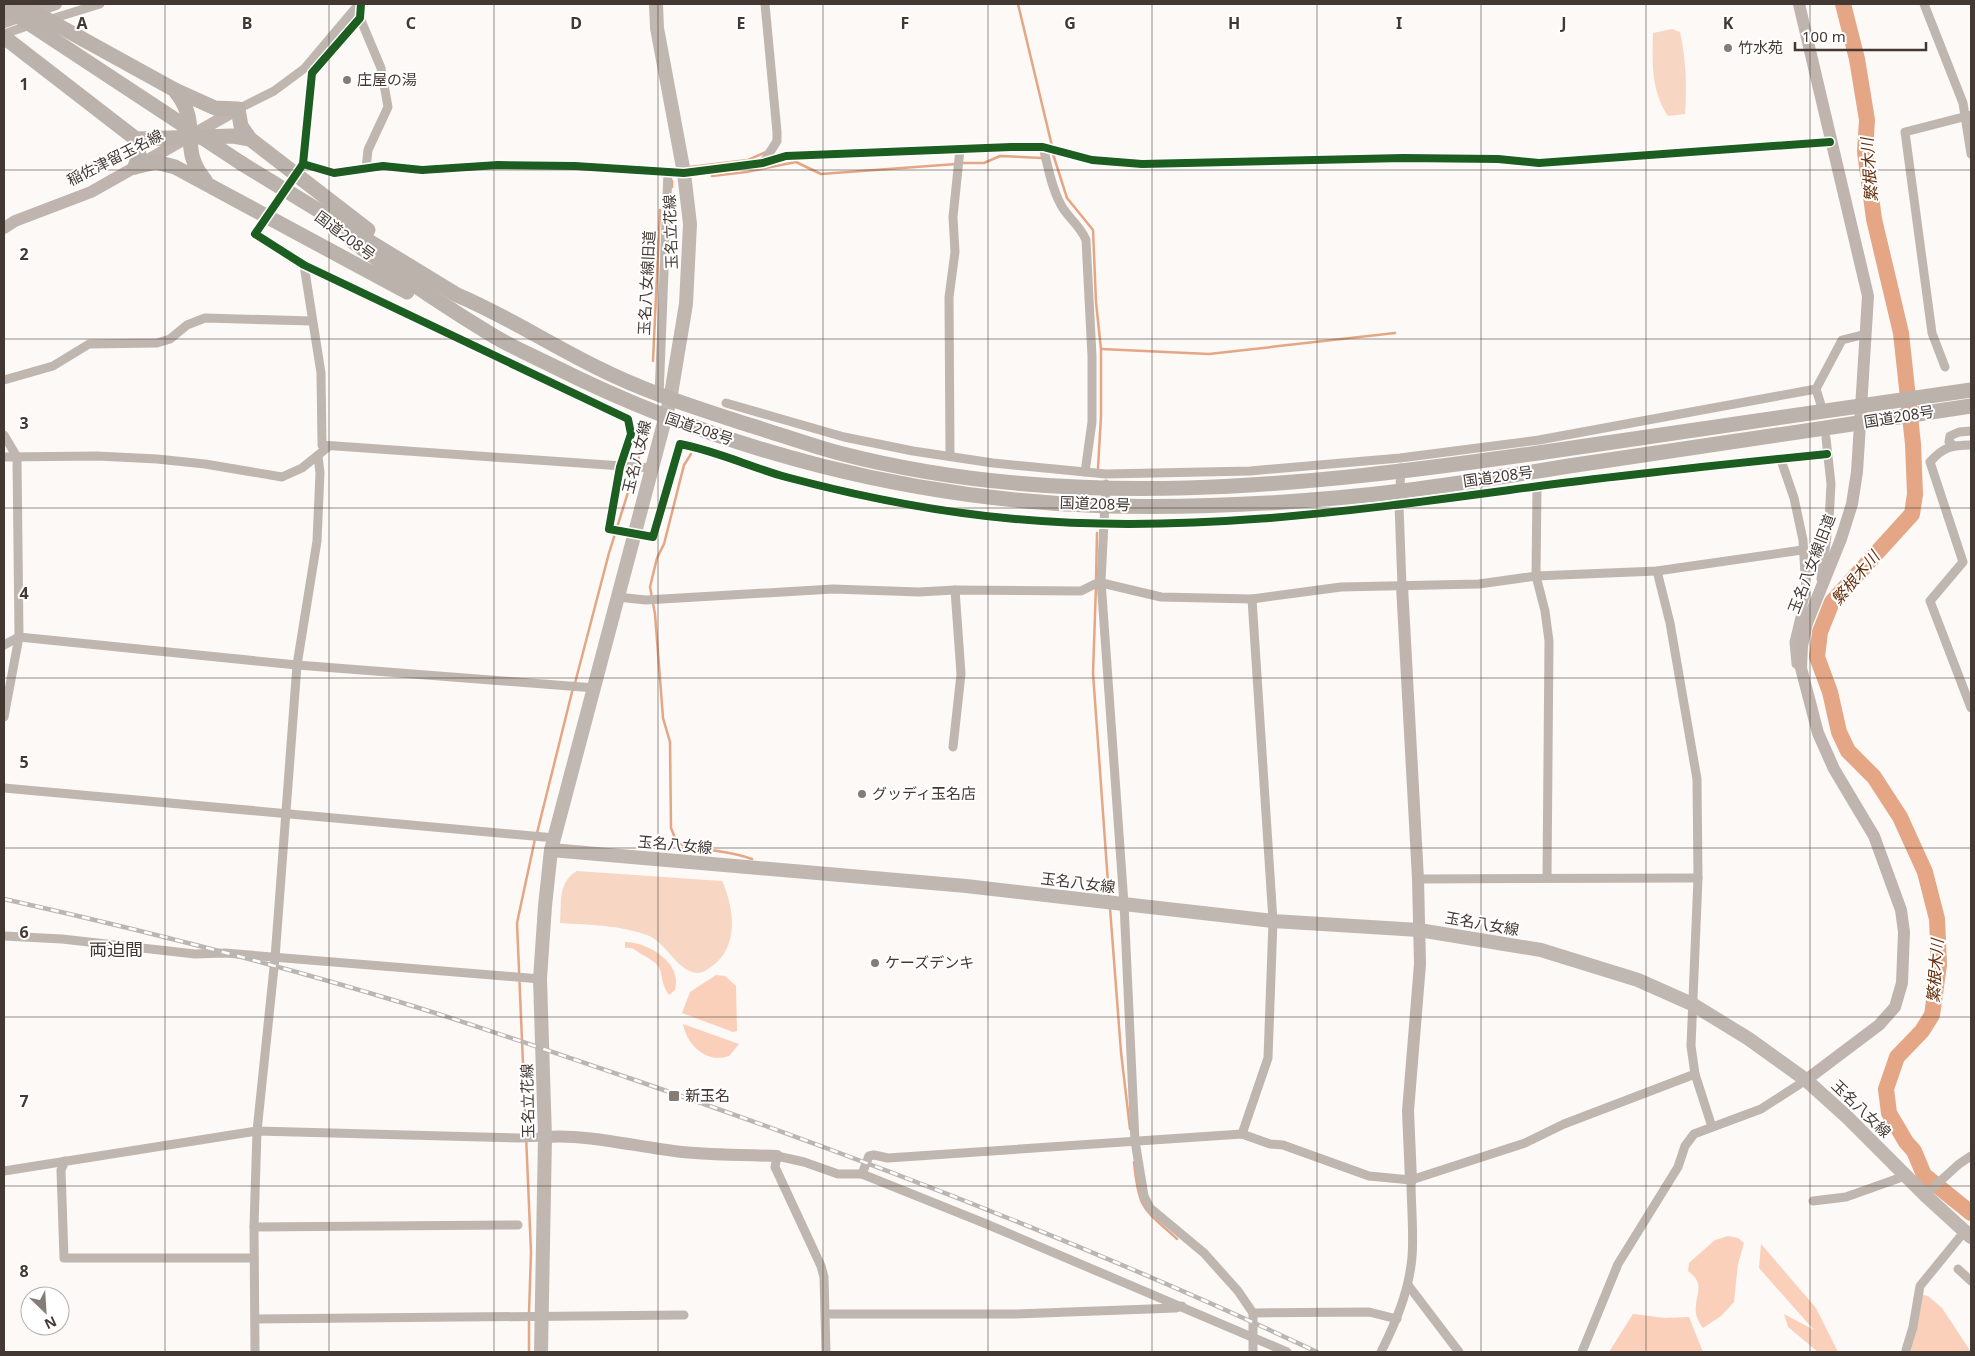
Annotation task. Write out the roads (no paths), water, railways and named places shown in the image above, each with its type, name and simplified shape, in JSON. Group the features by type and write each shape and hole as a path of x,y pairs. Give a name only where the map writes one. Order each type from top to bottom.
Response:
{"highway":[{"path":"19,4 175,90 215,108 238,109 241,126 250,139 358,223 487,308"},
{"name":"国道208号","path":"4,7 287,192 457,295 487,308 595,367 664,398 839,452 905,467 1007,483 1106,482 1203,489 1401,465 1971,390"},
{"path":"4,36 131,136 139,155 135,167"},
{"path":"175,90 189,112 190,154 195,168 211,186"},
{"path":"131,136 190,138 233,136 250,139"},
{"path":"135,167 156,162 175,167 462,322 493,336"},
{"name":"国道208号","path":"287,192 398,275 493,336 592,386 664,418 788,458 902,484 1005,499 1106,506 1274,503 1400,498 1971,406"}],"main road":[{"name":"玉名立花線","path":"656,4 657,28 684,173 690,224 689,280 664,398"},
{"name":"玉名八女線","path":"664,398 664,418 595,688 549,842 1273,920 1419,930 1540,950 1638,980 1692,1004 1749,1039 1806,1080 1847,1117 1905,1176 1928,1192 1968,1235"},
{"name":"玉名立花線","path":"541,1352 538,1137 540,979 549,842"}],"street":[{"path":"4,22 56,4"},
{"path":"4,36 100,4"},
{"path":"360,4 360,18 381,68 388,108 368,150 366,168"},
{"path":"238,109 274,91 305,68 360,4"},
{"path":"763,163 776,141 777,132 765,4"},
{"name":"玉名八女線旧道","path":"1799,4 1830,142 1868,296 1866,405 1858,424 1856,472 1852,504 1841,539 1807,623 1802,646 1801,668 1818,733 1834,769 1874,836 1901,910 1904,932 1902,983 1895,1007 1879,1025 1806,1080"},
{"path":"1924,4 1969,116 1971,154"},
{"path":"360,18 312,73 303,164 334,172 396,166 422,170 498,165 574,166 684,173 763,163 786,156 960,149 1045,148 1092,160 1142,164 1403,158 1498,158 1539,163 1830,142"},
{"name":"稲佐津留玉名線","path":"4,228 15,221 91,192 190,138 238,109"},
{"path":"1945,367 1932,332 1905,132 1969,116"},
{"path":"1045,148 1054,191 1062,207 1081,228 1086,240 1092,356 1092,422 1085,472"},
{"path":"950,455 950,297 955,252 954,217 960,149"},
{"name":"玉名八女線旧道","path":"664,398 668,172"},
{"path":"255,234 304,265 628,419 631,434 620,467 609,529 652,537 680,444 707,449 783,476 907,505 1016,519 1104,522 1229,522 1400,498 1537,487 1827,454"},
{"path":"304,265 320,373 322,445 328,447 651,468"},
{"path":"4,380 54,366 89,344 157,343 170,339 187,325 205,318 312,321"},
{"path":"1821,405 1816,389 1842,340 1866,334"},
{"path":"1381,1352 1396,1319 1408,1285 1412,1257 1408,1111 1419,973 1418,879 1402,586 1401,465 1816,389"},
{"path":"726,403 844,437 913,451 950,455 993,463 1085,472 1106,482 1102,583 1111,746 1124,904 1135,1141 1144,1196 1150,1208 1204,1254 1238,1291 1253,1313 1253,1352"},
{"path":"1953,445 1949,442 1950,436 1959,432 1971,431"},
{"path":"4,435 17,457 19,637 4,717"},
{"path":"1819,591 1829,521 1831,484 1826,438"},
{"path":"1971,445 1953,445 1940,451 1930,462 1963,562 1930,601 1971,708"},
{"path":"4,457 97,456 157,459 205,464 282,478 302,468 328,447"},
{"path":"255,1352 254,1227 257,1131 275,958 297,665 317,541 320,474 318,456"},
{"path":"1781,460 1794,498 1803,540 1802,550 1806,592 1794,642 1796,664 1801,668"},
{"path":"1537,487 1536,576 1545,611 1549,641 1547,878"},
{"path":"617,597 646,600 833,589 920,592 955,590 1081,591 1095,584 1102,583 1161,597 1252,599 1341,587 1479,584 1536,576 1657,571 1802,550"},
{"path":"1657,571 1670,623 1697,779 1698,878 1691,1046 1695,1074 1712,1127"},
{"path":"953,747 961,674 955,590"},
{"path":"1242,1134 1268,1058 1273,920 1252,599"},
{"path":"4,645 19,637 297,665 595,688"},
{"path":"4,788 530,836 549,842"},
{"path":"1418,879 1698,878"},
{"path":"4,936 62,939 195,954 225,953 540,979"},
{"path":"862,1174 869,1156 874,1155 888,1158 1135,1141 1190,1140 1242,1134 1270,1144 1283,1145 1369,1176 1410,1180 1525,1143 1564,1124 1695,1074"},
{"path":"1582,1352 1618,1264 1678,1167 1685,1146 1694,1134 1761,1109 1806,1080"},
{"path":"4,1171 257,1131 519,1138 565,1136 606,1140 681,1152 778,1156 804,1162 838,1174 862,1174 1182,1306 1287,1352"},
{"path":"778,1156 775,1167 821,1266 826,1314 826,1352"},
{"path":"1928,1192 1967,1160"},
{"path":"65,1161 61,1170 64,1258 254,1258"},
{"path":"1813,1201 1846,1197 1905,1176"},
{"path":"254,1227 518,1225"},
{"path":"1906,1350 1913,1327 1920,1286 1968,1235"},
{"path":"1958,1270 1971,1281"},
{"path":"1408,1285 1459,1352"},
{"path":"826,1314 1015,1314 1176,1308 1182,1306"},
{"path":"1253,1313 1369,1312 1396,1319"},
{"path":"255,1319 541,1318 684,1315"}],"waterway":[{"path":"1018,4 1052,146"},
{"name":"繁根木川","path":"1843,4 1857,59 1867,120 1865,152 1874,219 1901,333 1913,444 1915,494 1912,514 1832,602 1820,632 1817,657 1830,692 1839,732 1848,751 1874,777 1900,817 1925,872 1937,919 1939,965 1932,1015 1922,1031 1897,1057 1886,1089 1889,1113 1906,1142 1914,1151 1924,1175 1971,1213"},
{"path":"1052,151 1067,198 1093,230 1096,302 1101,349 1101,416 1098,468"},
{"path":"690,167 748,160 766,152"},
{"path":"962,163 984,163 1000,156 1042,158"},
{"path":"712,176 746,172 796,162 821,174 956,164"},
{"path":"672,181 672,187"},
{"path":"653,361 660,210"},
{"path":"1101,349 1209,354 1395,333"},
{"path":"637,464 645,436"},
{"path":"691,454 684,465 664,544 657,558 650,587 655,614 663,718 670,742 671,828 677,843 752,859"},
{"path":"575,683 609,553 635,470"},
{"path":"1096,581 1097,533"},
{"path":"1096,586 1093,673 1109,897"},
{"path":"537,833 573,688"},
{"path":"529,1313 531,1252 517,923 535,839"},
{"path":"1110,908 1121,1052 1130,1129"},
{"path":"1134,1162 1138,1190 1144,1206 1177,1239"},
{"path":"529,1319 529,1352"}],"tunnel":[{"path":"255,234 303,164"}],"railway":[{"path":"4,899 255,960 354,988 488,1030 717,1108 891,1172 1063,1240 1233,1313 1317,1352"}],"place":[{"name":"竹水苑","path":"1728,48"},
{"name":"庄屋の湯","path":"347,80"},
{"name":"グッディ玉名店","path":"862,794"},
{"name":"ケーズデンキ","path":"875,963"},
{"name":"新玉名","path":"674,1096"}],"district":[{"name":"両迫間","path":"116,950"}]}
